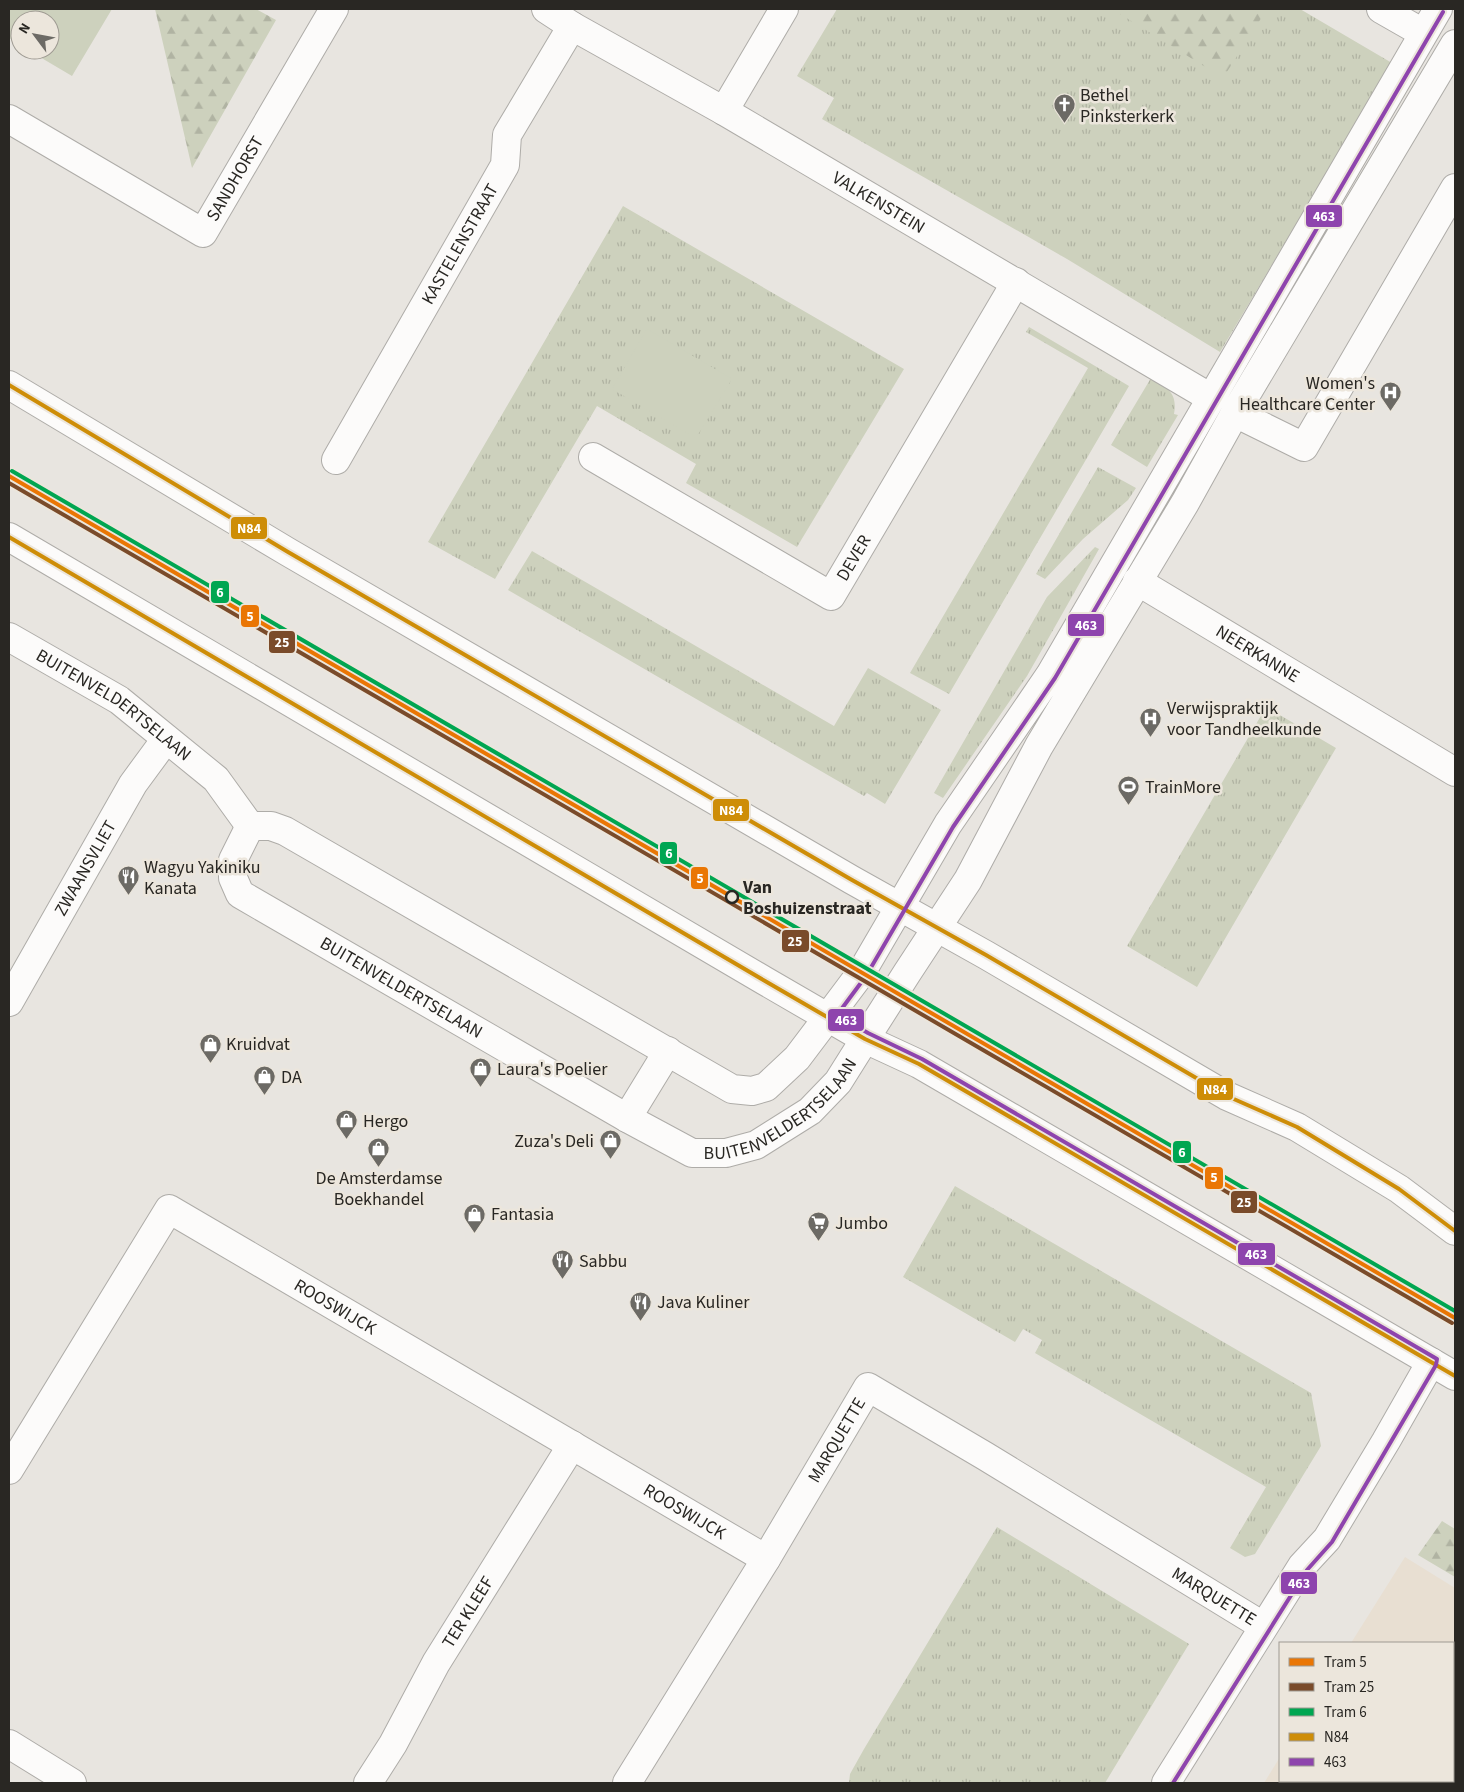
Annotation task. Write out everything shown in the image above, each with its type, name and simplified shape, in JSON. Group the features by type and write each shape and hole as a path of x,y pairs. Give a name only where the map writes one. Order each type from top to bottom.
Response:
{"street":[{"name":"SANDHORST","path":"9,118 203,233 334,9"},
{"name":"VALKENSTEIN","path":"546,9 572,26 724,111 1211,398"},
{"path":"724,111 784,9"},
{"path":"865,1039 968,880 1039,746 1454,47 1423,33 1382,9"},
{"path":"828,1017 862,973 948,824 1050,675 1438,9"},
{"name":"KASTELENSTRAAT","path":"336,460 505,165 507,135 572,26"},
{"path":"1211,398 1235,413 1304,447 1455,188"},
{"name":"DEVER","path":"593,457 831,596 1016,282"},
{"path":"9,386 288,552 1227,1096 1297,1127 1398,1189 1455,1231"},
{"name":"BUITENVELDERTSELAAN","path":"9,537 865,1039 919,1064 1455,1376"},
{"path":"1113,565 1138,581"},
{"name":"NEERKANNE","path":"1138,581 1455,772"},
{"name":"BUITENVELDERTSELAAN","path":"9,637 119,700 216,779 250,826"},
{"name":"ZWAANSVLIET","path":"9,1002 133,784 166,739"},
{"name":"BUITENVELDERTSELAAN","path":"250,826 271,826 285,831 732,1089 752,1091 766,1087 797,1058 828,1017"},
{"name":"BUITENVELDERTSELAAN","path":"250,826 233,860 233,878 240,894 627,1118 692,1153 726,1153 756,1144 810,1111 838,1082 865,1039"},
{"path":"627,1118 668,1052"},
{"name":"ROOSWIJCK","path":"9,1470 168,1209 766,1558"},
{"path":"1166,1783 1302,1566 1327,1539 1431,1362"},
{"name":"MARQUETTE","path":"626,1783 766,1558 868,1387 1263,1626"},
{"name":"TER KLEEF","path":"368,1783 393,1744 436,1663 572,1445"},
{"path":"9,1744 72,1783"}],"shaded area":[{"path":"1405,1557 1455,1588 1455,1783 1264,1783 1279,1759 1279,1782 1454,1782 1454,1642 1352,1642"}],"green space":[{"path":"9,9 112,9 72,76 45,60 60,60 60,10 10,10 9,38"},
{"path":"155,9 256,9 276,20 192,168"},
{"path":"837,9 1300,9 1392,63 1220,352 1067,259 822,119 834,98 797,76"},
{"path":"1112,9 1267,9 1223,78"},
{"path":"623,206 904,369 797,547 686,483 696,464 597,406 495,579 428,542"},
{"path":"1029,327 1129,386 949,694 910,673 1088,368 1026,332"},
{"path":"647,329 732,379 696,438 612,389"},
{"path":"1151,378 1162,384 1173,396 1174,414 1178,415 1147,467 1111,445"},
{"path":"1098,467 1136,488 1128,500 1083,539 1045,579 1036,574"},
{"path":"1095,547 1099,549 1027,676 943,798 934,793 1047,597"},
{"path":"532,551 834,726 868,668 941,710 885,804 867,793 864,796 508,590"},
{"path":"1266,707 1336,748 1197,987 1127,946"},
{"path":"955,1186 1311,1393 1321,1446 1255,1554 1245,1557 1230,1548 1266,1487 1035,1353 1042,1340 1023,1329 1015,1342 903,1277"},
{"path":"1442,1521 1455,1529 1455,1577 1418,1555"},
{"path":"997,1527 1189,1644 1105,1783 849,1783 850,1774 864,1749"}],"tram line":[{"name":"6","path":"12,471 1455,1311"},
{"name":"5","path":"9,476 1455,1318"},
{"name":"25","path":"9,483 1452,1323"}],"transit line":[{"name":"463","path":"1173,1783 1307,1570 1332,1542 1436,1365 1437,1359 922,1059 868,1033 837,1015 866,976 953,827 1055,678 1443,12"},
{"name":"N84","path":"9,385 288,552 852,880 986,955 1227,1096 1297,1127 1399,1189 1455,1231"},
{"name":"N84","path":"9,537 765,981 865,1039 919,1064 1455,1376"}],"place":[{"name":"Bethel Pinksterkerk","path":"1064,124"},
{"name":"Women's Healthcare Center","path":"1391,412"},
{"name":"Verwijspraktijk voor Tandheelkunde","path":"1151,737"},
{"name":"TrainMore","path":"1129,806"},
{"name":"Wagyu Yakiniku Kanata","path":"128,896"},
{"name":"Van Boshuizenstraat","path":"732,897"},
{"name":"Kruidvat","path":"210,1063"},
{"name":"Laura's Poelier","path":"481,1088"},
{"name":"DA","path":"265,1096"},
{"name":"Hergo","path":"347,1140"},
{"name":"Zuza's Deli","path":"610,1160"},
{"name":"De Amsterdamse Boekhandel","path":"379,1167"},
{"name":"Fantasia","path":"475,1233"},
{"name":"Jumbo","path":"819,1242"},
{"name":"Sabbu","path":"563,1280"},
{"name":"Java Kuliner","path":"641,1321"}]}
